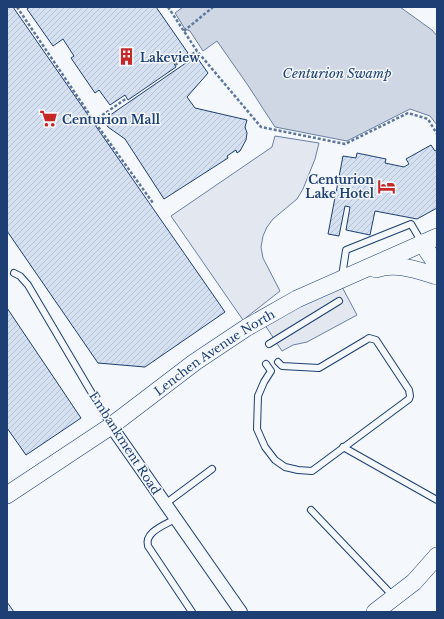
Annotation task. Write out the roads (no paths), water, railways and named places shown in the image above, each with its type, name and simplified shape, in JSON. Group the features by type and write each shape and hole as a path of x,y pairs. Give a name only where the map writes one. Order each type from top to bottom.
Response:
{"main road":[{"path":"430,240 437,265"},
{"name":"Lenchen Avenue North","path":"7,495 111,426 195,362 246,328 297,299 430,240"},
{"path":"342,280 385,266 417,269 437,276"},
{"path":"374,612 414,582 437,556"}],"street":[{"name":"Embankment Road","path":"111,426 241,612"}],"lane":[{"path":"342,280 346,250 411,224 430,240"},
{"name":"Embankment Road","path":"14,273 20,276 28,285 111,426"},
{"path":"269,344 339,301"},
{"path":"266,364 271,371 258,396 257,429 265,446 275,460 285,467 298,470 312,471 403,403 410,396 409,390 376,340 369,338 319,368 282,366 278,362"},
{"path":"343,447 437,500"},
{"path":"165,504 212,469"},
{"path":"311,510 394,597"},
{"path":"175,519 154,531 147,541 148,546 192,612"}],"water":[{"name":"Centurion Swamp","path":"183,7 400,7 432,30 437,36 437,125 430,116 410,109 347,141 275,127 217,41 203,51 190,31 185,29 175,13"}],"place":[{"name":"Lakeview","path":"127,57"},
{"name":"Centurion Mall","path":"49,119"},
{"name":"Centurion Lake Hotel","path":"387,186"}]}
